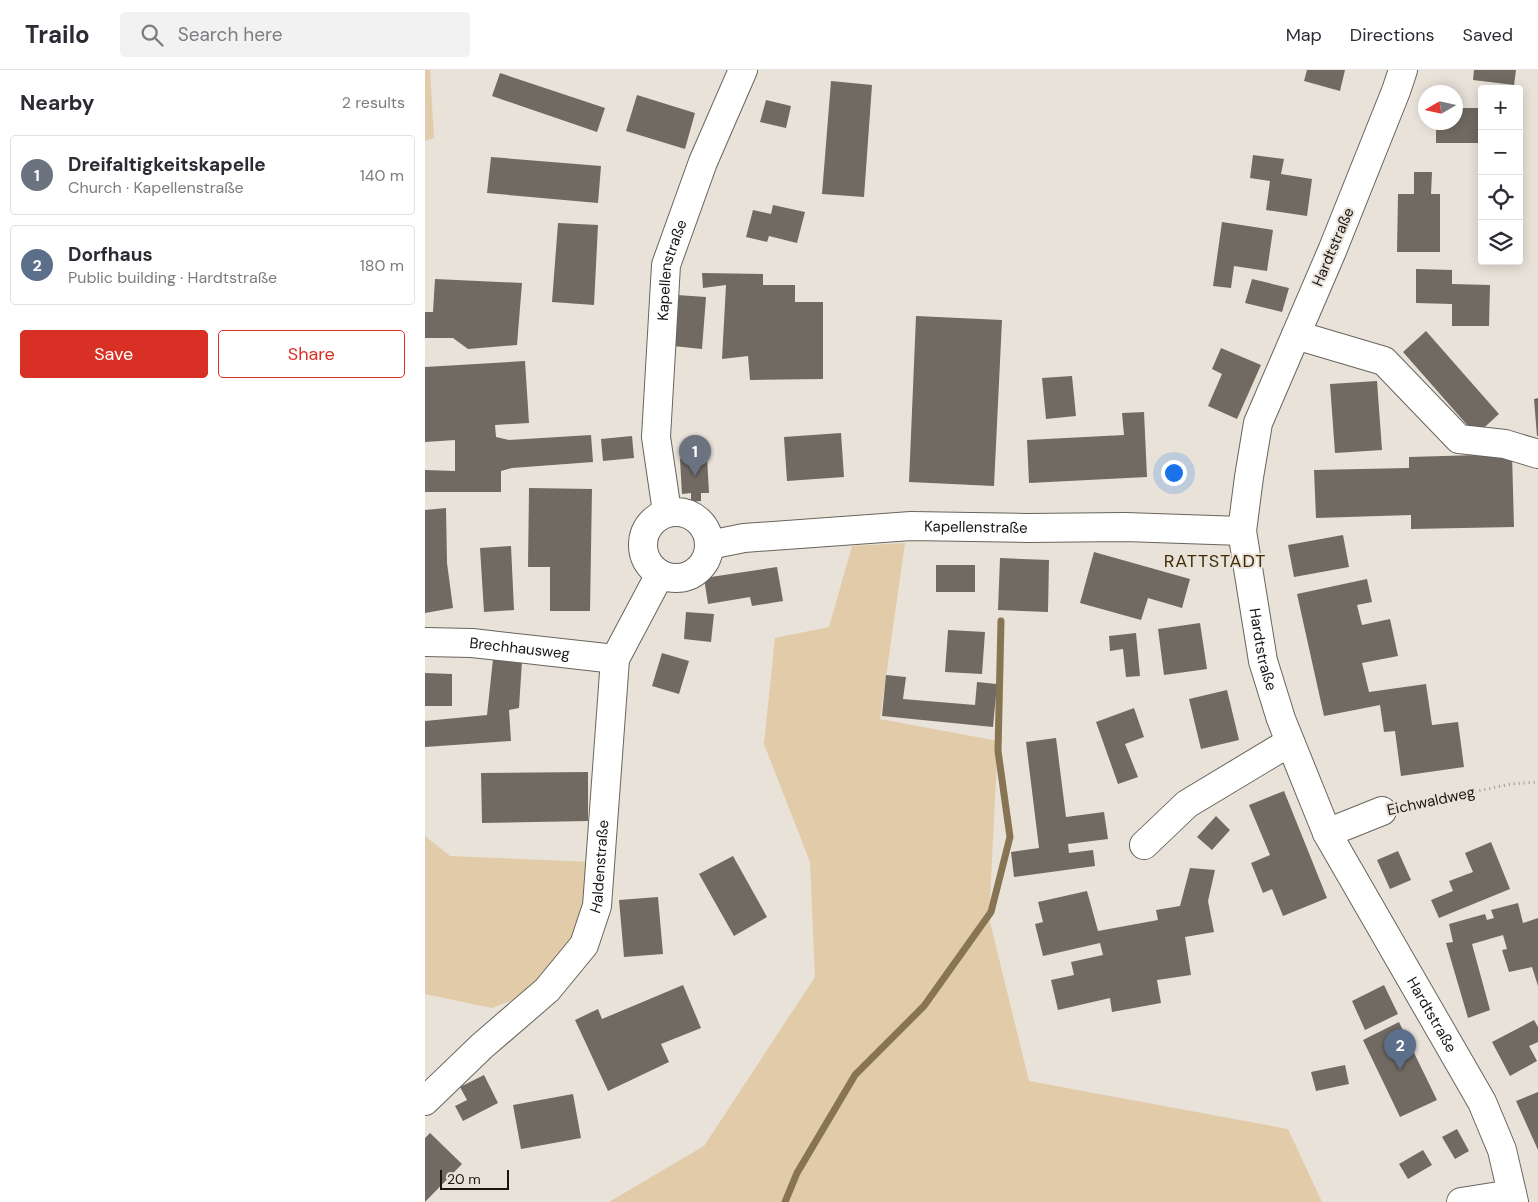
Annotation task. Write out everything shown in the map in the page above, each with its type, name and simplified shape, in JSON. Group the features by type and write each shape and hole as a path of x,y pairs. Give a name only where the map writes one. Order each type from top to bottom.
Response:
{"street":[{"name":"Kapellenstraße","path":"667,512 656,437 666,265 703,162 743,70"},
{"name":"Hardtstraße","path":"1403,70 1335,242 1258,423 1242,531 1263,661 1290,742 1327,833 1482,1102 1501,1150 1513,1198"},
{"path":"1296,335 1384,361 1459,439 1505,444 1538,454"},
{"path":"667,512 680,512 691,515 701,523 707,533 709,546 707,556 701,566 693,573 682,577 671,577 660,574 651,567 645,557 643,546 644,535 649,525 657,517 667,512"},
{"name":"Kapellenstraße","path":"709,546 744,538 911,526 1134,527 1242,531"},
{"name":"Haldenstraße","path":"425,1102 482,1046 547,990 584,945 597,906 615,659 660,574"},
{"name":"Brechhausweg","path":"425,642 473,643 615,659"},
{"path":"1144,845 1187,804 1290,742"},
{"name":"Eichwaldweg","path":"1327,833 1382,811"},
{"path":"1461,1202 1513,1198"}],"path":[{"name":"Eichwaldweg","path":"1382,811 1511,784 1538,782"}],"shaded area":[{"path":"425,70 430,70 434,138 425,141"},
{"path":"905,543 880,719 998,741 989,918 1029,1081 1288,1129 1322,1202 609,1202 704,1146 815,977 810,862 764,744 775,638 829,627 852,546"},
{"path":"425,836 450,856 593,862 582,926 531,993 492,1008 425,994"}],"building":[{"path":"1307,70 1345,70 1340,91 1304,81"},
{"path":"1474,70 1516,70 1514,85 1473,80"},
{"path":"500,73 605,108 597,132 492,96"},
{"path":"831,81 872,85 864,197 822,194"},
{"path":"637,95 695,113 685,149 626,131"},
{"path":"766,100 791,106 786,128 760,122"},
{"path":"1463,108 1478,108 1478,143 1436,143 1436,130 1463,130"},
{"path":"1253,155 1284,159 1281,174 1312,179 1307,216 1266,210 1270,181 1250,178"},
{"path":"491,157 601,166 598,203 487,193"},
{"path":"1414,172 1432,172 1431,194 1440,194 1440,252 1397,252 1398,194 1414,194"},
{"path":"773,205 805,212 797,243 769,236 767,242 746,237 753,210 771,214"},
{"path":"1222,222 1273,230 1267,271 1234,266 1231,288 1213,286"},
{"path":"558,223 598,225 594,305 552,302"},
{"path":"1416,269 1452,270 1452,284 1490,285 1489,326 1452,326 1452,304 1416,303"},
{"path":"702,273 763,274 763,285 795,285 795,302 823,302 823,379 750,380 748,356 722,359 726,285 703,288"},
{"path":"435,279 522,283 517,345 468,349 453,338 425,338 425,312 433,312"},
{"path":"1252,279 1289,288 1282,312 1245,303"},
{"path":"677,295 706,297 702,349 673,346"},
{"path":"916,316 1002,320 994,486 909,482"},
{"path":"1426,331 1499,414 1476,435 1403,352"},
{"path":"1221,348 1261,365 1237,419 1208,406 1222,374 1212,369"},
{"path":"525,361 529,423 495,425 496,437 509,440 591,435 593,462 512,468 501,471 501,492 425,492 425,470 455,471 455,440 425,442 425,367"},
{"path":"1072,376 1076,416 1046,419 1042,378"},
{"path":"1377,381 1382,450 1335,453 1330,384"},
{"path":"1538,398 1538,436 1537,436 1534,399"},
{"path":"1144,412 1147,477 1029,483 1027,440 1124,435 1122,413"},
{"path":"841,433 844,477 787,481 784,437"},
{"path":"632,436 634,458 603,461 601,439"},
{"path":"699,450 707,457 709,493 701,493 701,501 691,502 691,493 682,494 680,459 686,451"},
{"path":"1512,454 1514,527 1411,529 1411,515 1316,518 1314,470 1409,468 1409,457"},
{"path":"529,488 592,489 590,611 550,611 550,567 528,567"},
{"path":"446,508 447,563 453,608 425,613 425,510"},
{"path":"1343,535 1349,567 1294,577 1288,545"},
{"path":"511,546 514,610 484,612 480,548"},
{"path":"1094,552 1190,579 1182,608 1148,598 1141,620 1080,603"},
{"path":"1000,558 1049,560 1048,612 998,610"},
{"path":"936,565 975,565 975,592 936,592"},
{"path":"777,567 783,601 752,606 750,597 708,604 704,578"},
{"path":"1367,579 1372,602 1357,605 1362,625 1390,619 1398,656 1362,663 1369,692 1426,684 1432,725 1458,722 1464,767 1401,776 1395,731 1384,732 1380,705 1324,716 1297,594"},
{"path":"686,612 714,614 711,642 684,639"},
{"path":"1200,623 1207,669 1164,675 1158,629"},
{"path":"948,630 985,632 982,674 945,672"},
{"path":"1136,633 1140,676 1126,677 1123,649 1110,651 1109,636"},
{"path":"662,653 689,661 679,694 652,686"},
{"path":"493,659 522,661 519,708 509,710 511,741 425,747 425,721 487,715"},
{"path":"425,673 452,674 452,706 425,706"},
{"path":"886,675 906,677 903,699 975,705 977,682 997,684 993,727 882,716"},
{"path":"1227,690 1239,740 1201,749 1189,699"},
{"path":"1134,708 1144,737 1125,744 1138,777 1118,784 1096,722"},
{"path":"1056,738 1066,817 1104,812 1108,839 1068,844 1069,853 1093,850 1095,866 1014,877 1011,852 1039,848 1026,742"},
{"path":"588,772 588,821 482,823 481,773"},
{"path":"1284,791 1327,898 1283,916 1272,889 1263,893 1251,863 1270,855 1249,805"},
{"path":"1216,816 1230,830 1212,850 1197,837"},
{"path":"1491,842 1510,889 1439,918 1431,900 1453,891 1449,881 1473,872 1465,853"},
{"path":"1398,851 1411,880 1390,889 1377,860"},
{"path":"733,856 767,917 734,936 699,874"},
{"path":"1190,868 1215,870 1208,901 1214,932 1185,937 1191,975 1157,980 1161,1003 1112,1012 1110,998 1058,1010 1051,980 1074,975 1071,962 1103,955 1100,943 1043,956 1035,924 1043,922 1038,902 1087,891 1098,931 1158,920 1156,910 1180,906"},
{"path":"658,897 663,954 624,957 619,900"},
{"path":"1518,903 1523,923 1538,918 1538,986 1532,967 1509,972 1502,950 1507,949 1503,935 1472,944 1490,1010 1468,1018 1446,943 1453,942 1449,924 1485,914 1487,920 1494,918 1491,910"},
{"path":"683,985 701,1028 661,1044 669,1062 608,1091 575,1020 598,1009 602,1019"},
{"path":"1384,985 1398,1014 1365,1030 1352,1001"},
{"path":"1534,1020 1538,1027 1538,1042 1529,1046 1537,1061 1510,1076 1492,1042"},
{"path":"1399,1022 1437,1100 1400,1117 1363,1040"},
{"path":"1345,1065 1349,1084 1316,1091 1311,1072"},
{"path":"484,1075 498,1103 463,1121 455,1106 467,1100 460,1087"},
{"path":"1538,1092 1538,1150 1516,1101"},
{"path":"573,1094 581,1138 521,1149 513,1105"},
{"path":"1457,1129 1469,1151 1455,1159 1442,1137"},
{"path":"430,1133 462,1164 425,1202 425,1138"},
{"path":"1423,1150 1432,1165 1408,1179 1399,1164"}],"waterway":[{"path":"785,1202 797,1173 855,1075 924,1006 991,912 1010,837 998,751 1001,621"}],"place":[{"name":"Dreifaltigkeitskapelle","path":"695,476"},
{"name":"Dorfhaus","path":"1400,1070"}],"district":[{"name":"RATTSTADT","path":"1215,561"}]}
